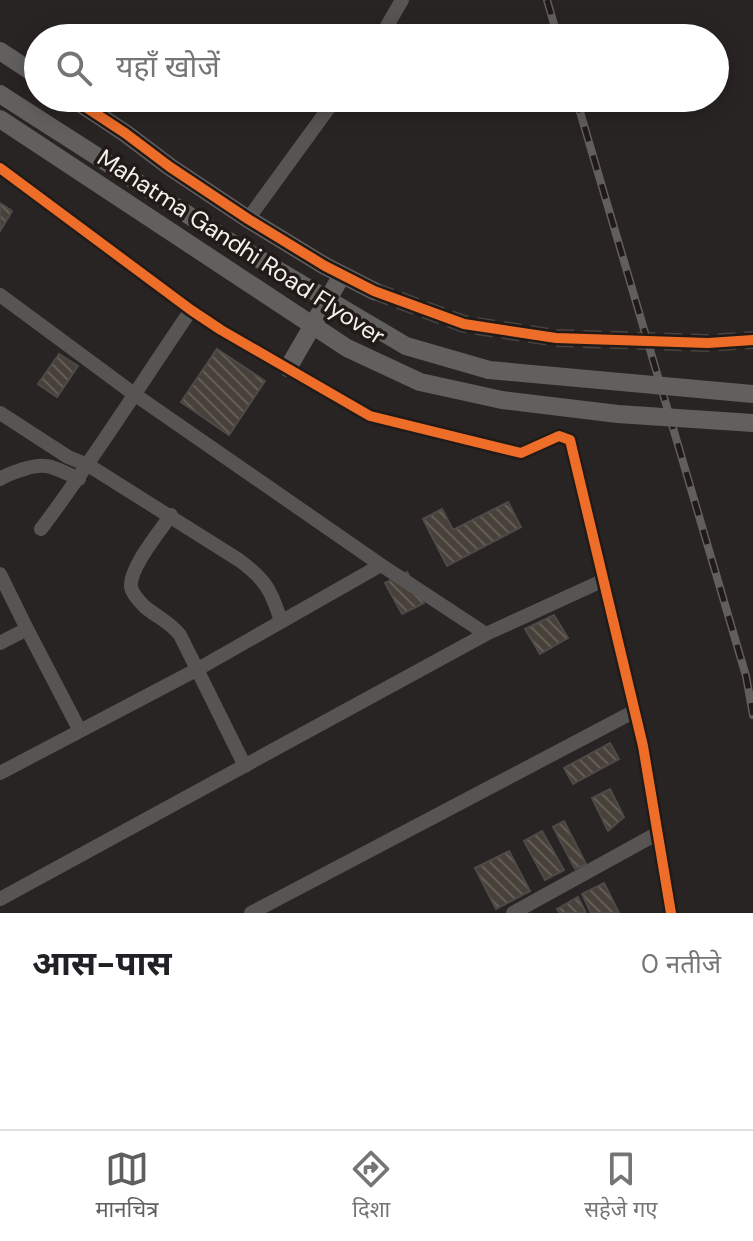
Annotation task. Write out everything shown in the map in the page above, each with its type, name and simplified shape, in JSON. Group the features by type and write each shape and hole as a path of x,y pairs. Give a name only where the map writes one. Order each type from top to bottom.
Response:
{"main road":[{"path":"0,51 24,67"},
{"name":"Mahatma Gandhi Road Flyover","path":"0,94 24,109"},
{"name":"Mahatma Gandhi Road Flyover","path":"28,112 232,243 406,346 489,370 753,394"},
{"path":"93,112 248,219 374,291"},
{"name":"Mahatma Gandhi Road Flyover","path":"0,119 347,348 420,382 502,400 618,414 753,423"},
{"path":"288,368 342,275"}],"street":[{"path":"388,24 402,0"},
{"path":"248,219 326,112"},
{"path":"0,168 191,310 370,416 521,453 559,436 570,440 643,746 671,913"},
{"path":"0,295 134,394 486,634"},
{"path":"41,529 79,479 191,310"},
{"path":"0,413 68,457 88,465 171,515 239,560 259,575 273,595 281,621"},
{"path":"0,479 40,464 79,479"},
{"path":"171,515 135,569 131,585 134,595 145,607 171,624 180,635 245,766"},
{"path":"0,773 198,669 381,565"},
{"path":"0,574 80,731"},
{"path":"0,899 486,634 604,580"},
{"path":"0,643 27,629"},
{"path":"251,913 635,711"},
{"path":"513,913 658,833"}],"building":[{"path":"0,203 12,211 0,231"},
{"path":"217,349 265,381 229,435 181,402"},
{"path":"59,354 78,366 57,397 38,384"},
{"path":"508,502 521,527 447,566 423,519 442,509 453,530"},
{"path":"407,572 424,603 402,614 385,583"},
{"path":"554,615 568,638 540,654 525,629"},
{"path":"610,743 619,759 573,784 564,768"},
{"path":"610,789 624,817 608,831 592,798"},
{"path":"564,821 586,864 575,869 553,827"},
{"path":"542,831 564,870 545,880 524,841"},
{"path":"509,851 530,891 496,909 475,868"},
{"path":"604,883 619,913 591,913 582,894"},
{"path":"578,897 586,913 560,913 557,909"}],"tunnel":[{"path":"374,291 464,324 556,338 708,343 753,340"}],"railway":[{"path":"547,0 554,24"},
{"path":"580,112 746,676 753,715"}],"cycle path":[{"path":"93,112 248,219 325,266 374,291 464,324 556,338 708,343 753,340"},
{"path":"0,168 191,310 370,416 521,453 559,436 570,440 643,746 671,913"}]}
